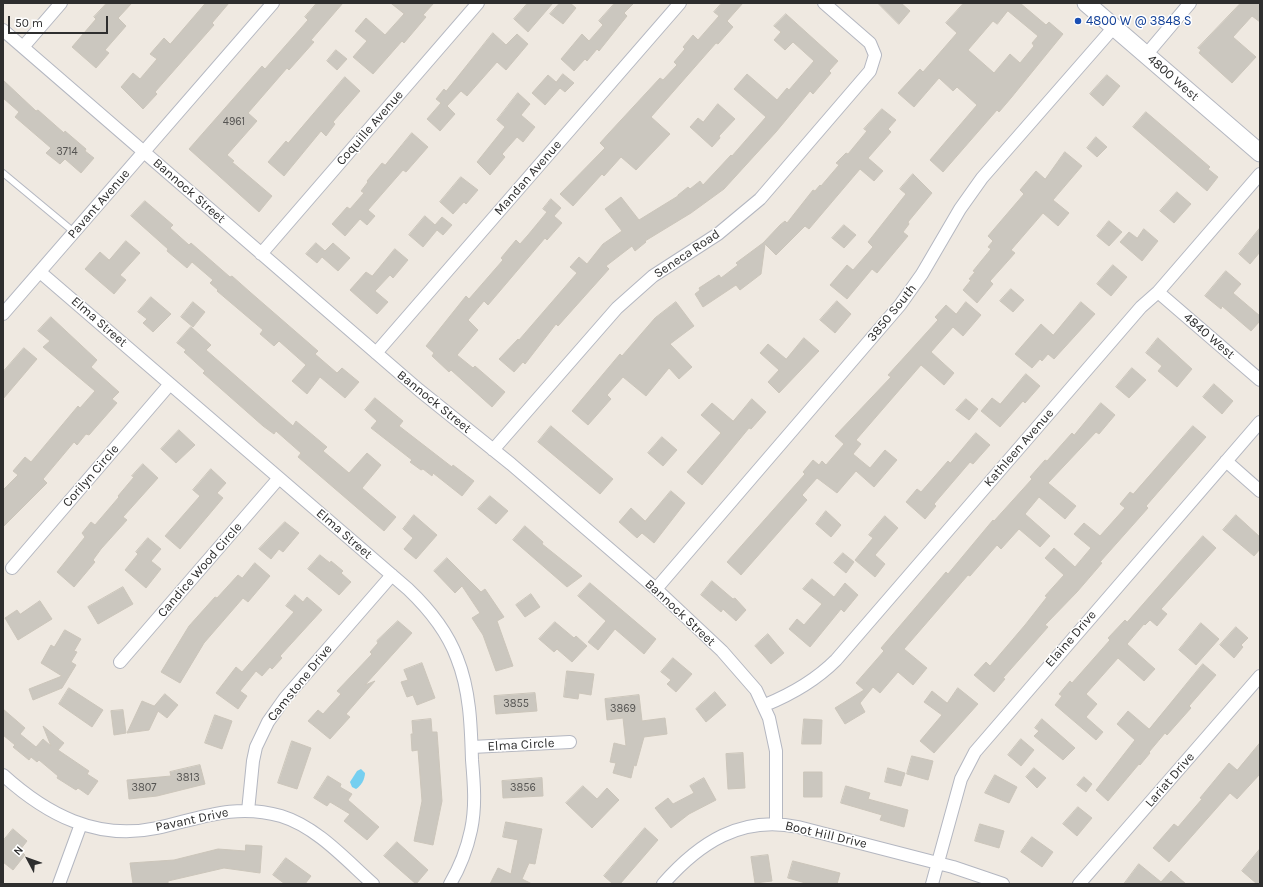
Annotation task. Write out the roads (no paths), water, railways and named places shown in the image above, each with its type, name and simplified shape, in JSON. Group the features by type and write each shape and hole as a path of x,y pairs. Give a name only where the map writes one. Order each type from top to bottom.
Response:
{"main road":[{"name":"4800 West","path":"1086,3 1260,153"}],"street":[{"path":"23,47 61,3"},
{"name":"Pavant Avenue","path":"3,314 273,3"},
{"name":"Coquille Avenue","path":"261,254 478,3"},
{"name":"Mandan Avenue","path":"376,353 680,3"},
{"name":"Seneca Road","path":"493,450 606,319 629,296 666,267 718,234 760,198 866,76 872,66 875,55 870,43 824,3"},
{"path":"1146,55 1190,3"},
{"name":"3850 South","path":"656,589 896,310 922,274 960,209 982,178 1114,27"},
{"name":"Bannock Street","path":"3,30 376,353 493,450 656,589 736,666 756,690 765,705 772,729 776,751 776,823"},
{"name":"Kathleen Avenue","path":"765,705 805,686 836,660 1136,313 1158,292 1260,174"},
{"name":"Elma Street","path":"40,272 392,575 428,610 453,649 466,688 472,747 475,798 472,830 462,860 450,884"},
{"name":"4840 West","path":"1158,292 1260,380"},
{"name":"Corilyn Circle","path":"12,568 170,384"},
{"name":"Elaine Drive","path":"932,884 961,779 975,752 1260,422"},
{"path":"1226,461 1260,491"},
{"name":"Candice Wood Circle","path":"120,662 279,478"},
{"name":"Camstone Drive","path":"248,811 253,761 268,722 285,698 392,575"},
{"name":"Lariat Drive","path":"1079,884 1260,676"},
{"name":"Elma Circle","path":"472,747 570,742"},
{"name":"Pavant Drive","path":"3,775 43,807 81,824 107,830 140,830 228,811 248,811 283,817 305,827 373,884"},
{"name":"Boot Hill Drive","path":"663,884 694,852 712,840 745,828 776,823 798,827 938,862 973,872 1003,884"},
{"path":"59,884 81,824"}],"lane":[{"path":"3,173 74,232"}],"water":[{"path":"361,769 365,773 364,778 356,789 352,787 350,782 357,771"}],"place":[{"name":"4800 W @ 3848 S","path":"1078,21"}]}
